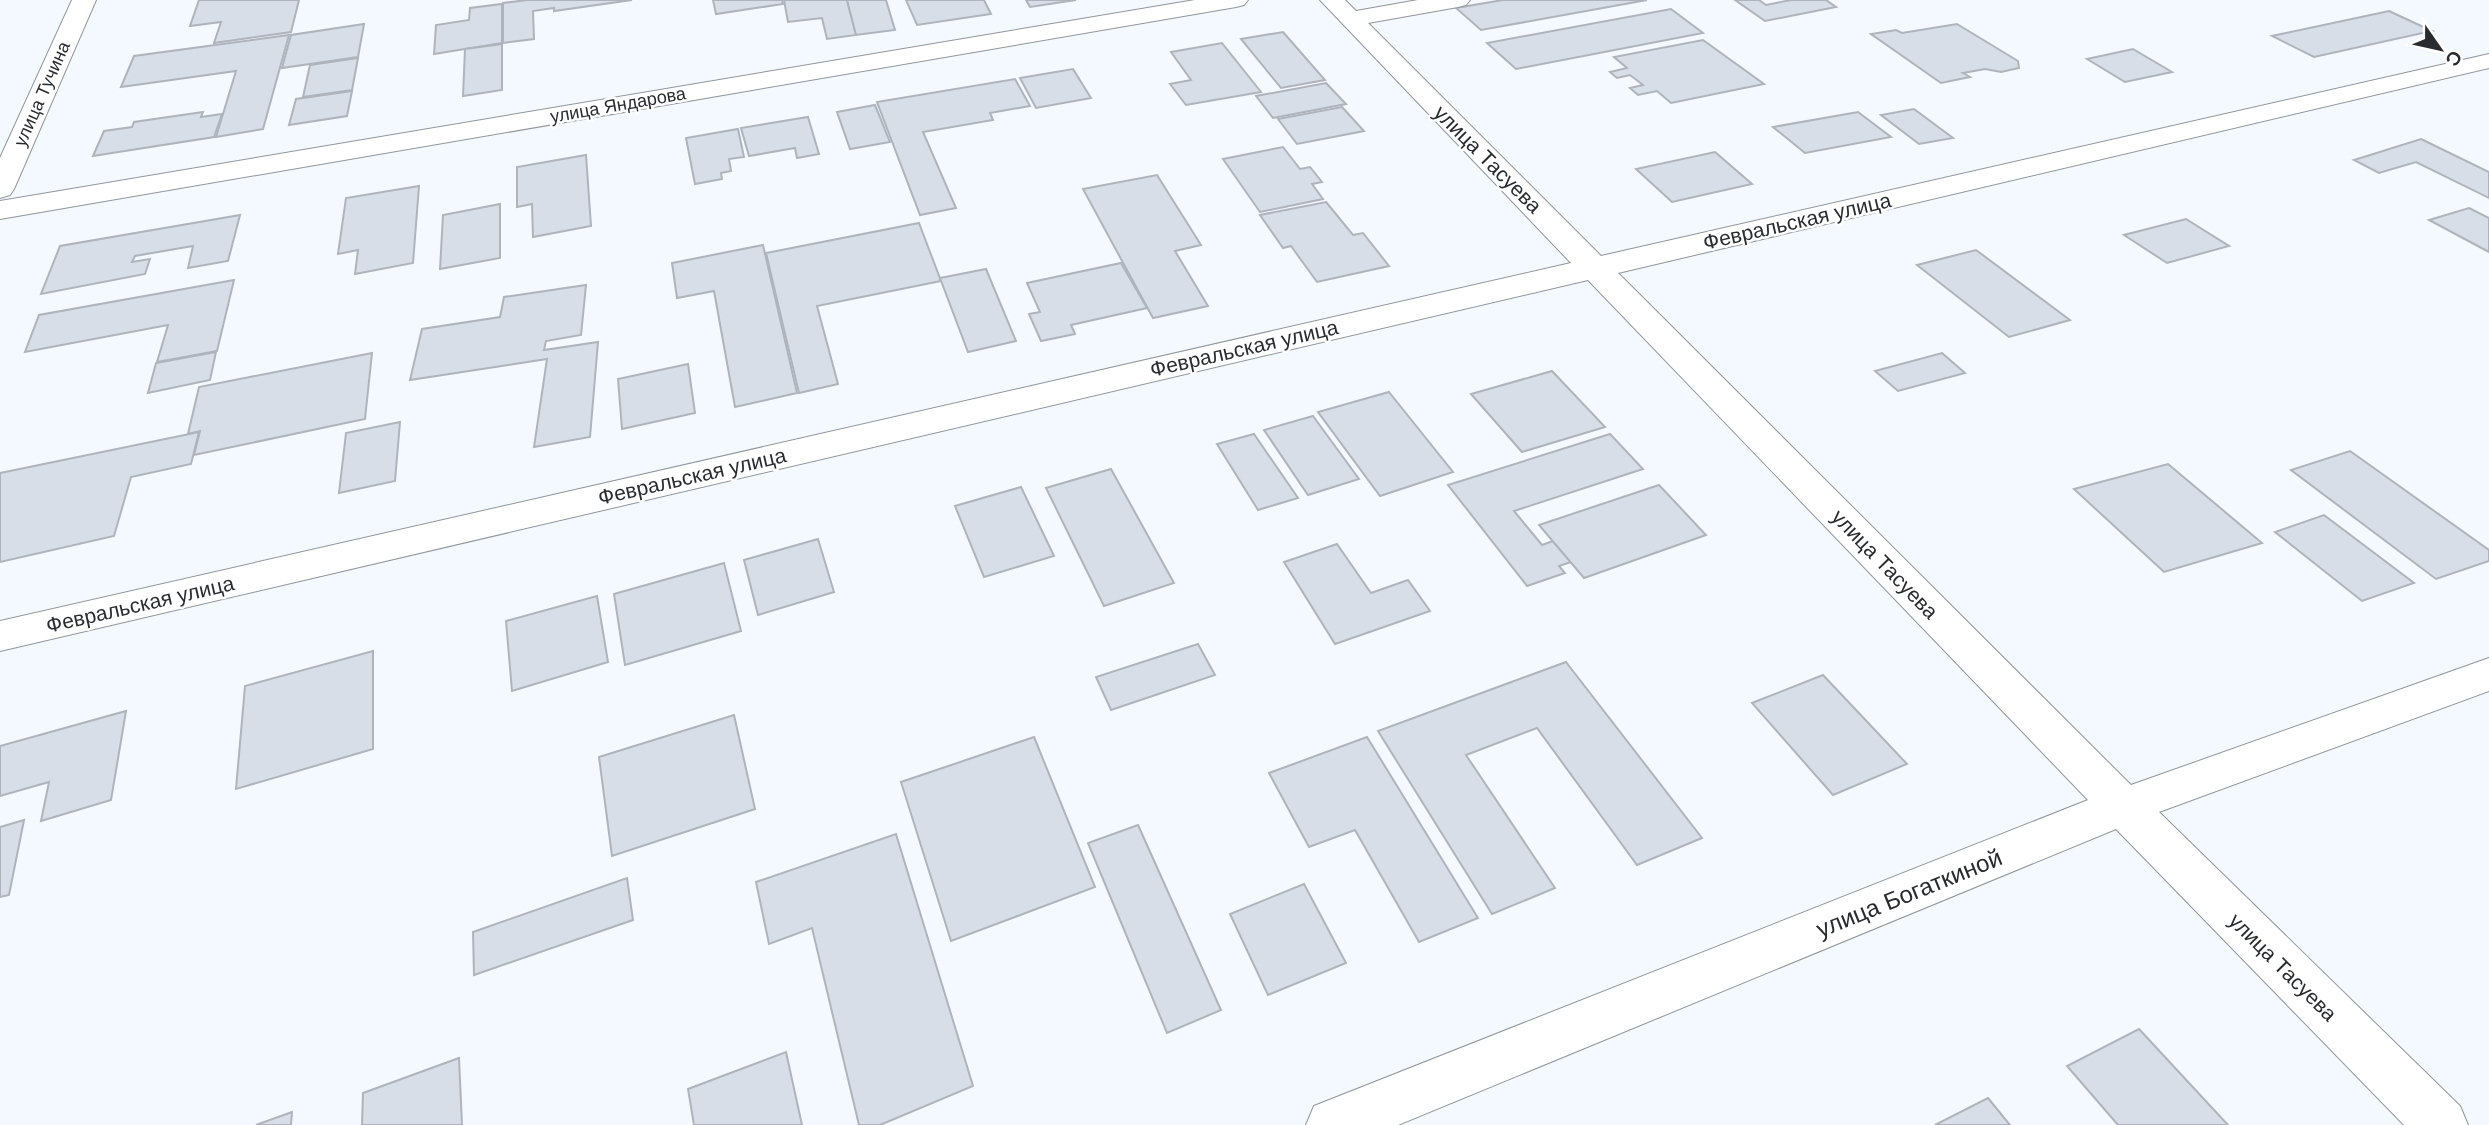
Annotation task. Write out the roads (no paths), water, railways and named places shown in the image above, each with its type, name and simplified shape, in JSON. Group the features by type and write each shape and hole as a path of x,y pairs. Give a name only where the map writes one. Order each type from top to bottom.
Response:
{"street":[{"name":"улица Тучина","path":"0,189 84,0"},
{"name":"улица Яндарова","path":"0,210 1236,0"},
{"path":"1341,9 1458,0"},
{"name":"улица Тасуева","path":"1341,9 2441,1125"},
{"name":"Февральская улица","path":"0,636 2489,61"},
{"name":"улица Богаткиной","path":"1333,1125 2124,806 2489,674"}]}
